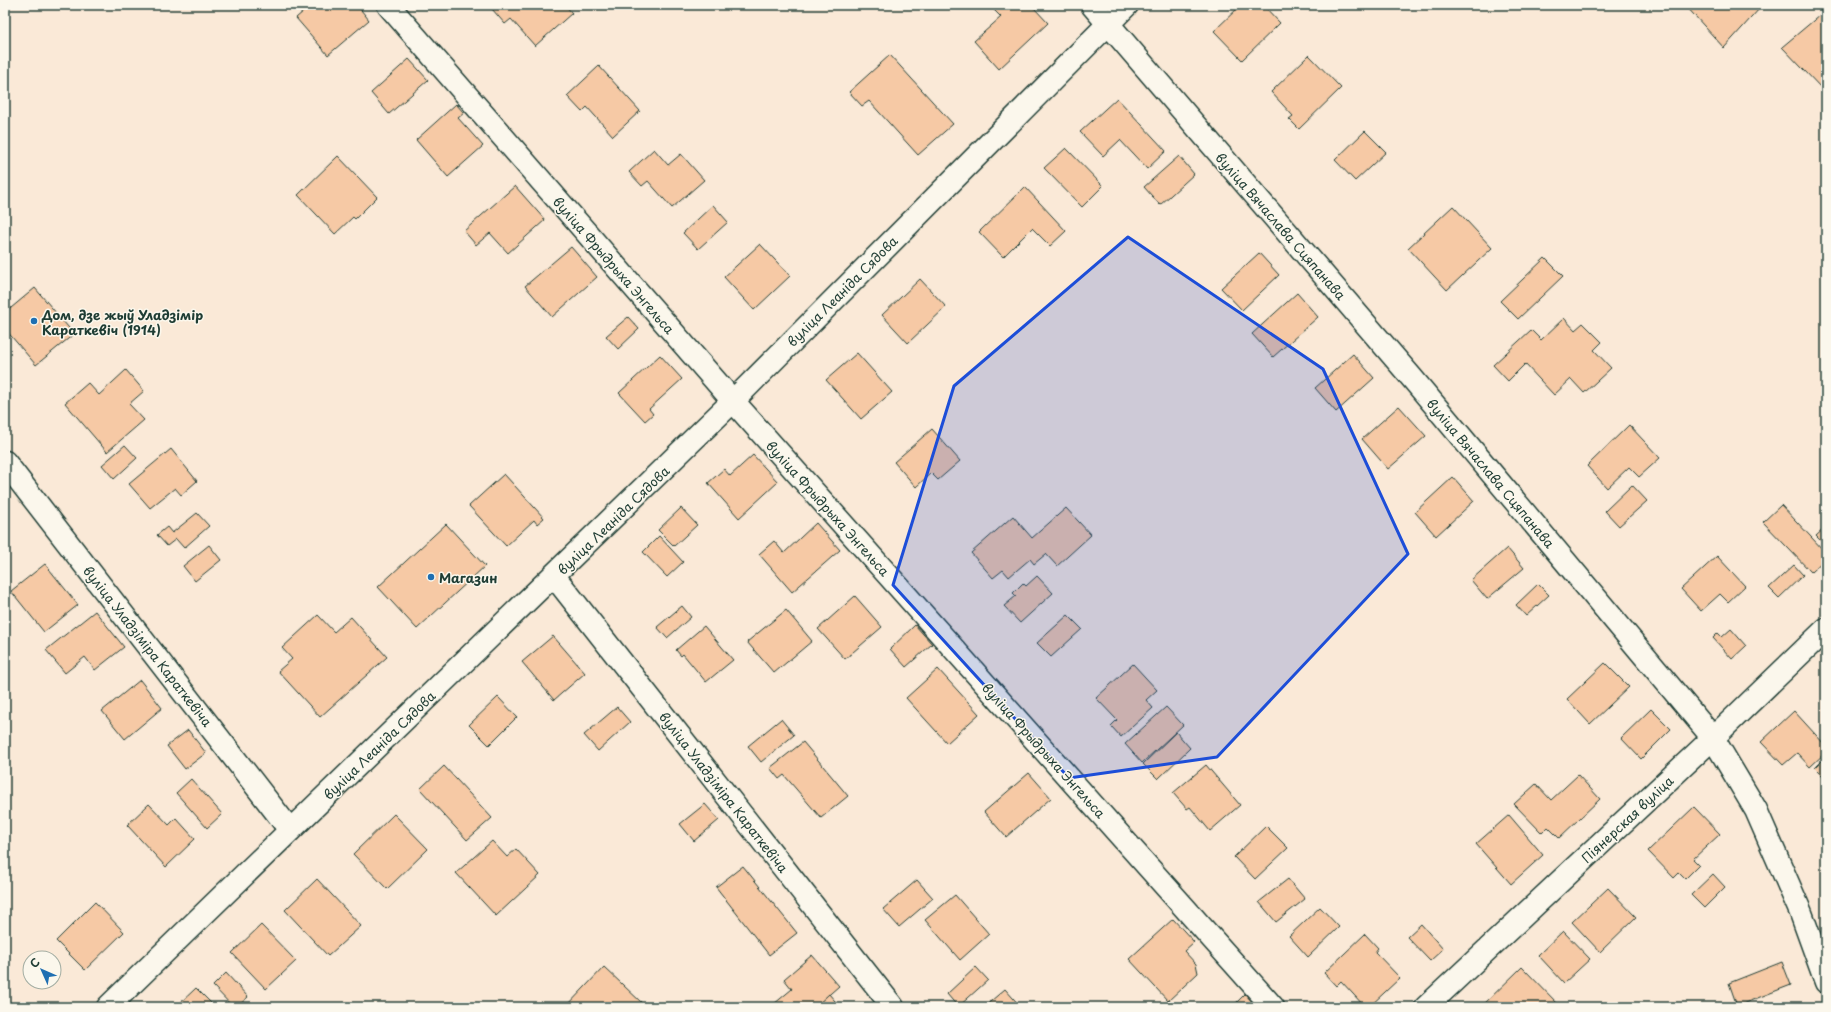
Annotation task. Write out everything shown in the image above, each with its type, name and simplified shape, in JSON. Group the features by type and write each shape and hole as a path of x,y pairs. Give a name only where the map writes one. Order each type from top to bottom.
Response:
{"street":[{"name":"вуліца Фрыдрыха Энгельса","path":"388,5 734,401 1273,1007"},
{"name":"вуліца Вячаслава Сцяпанава","path":"1092,5 1412,378 1713,738 1756,810 1801,913 1826,982"},
{"name":"вуліца Леаніда Сядова","path":"108,1007 734,401 1127,5"},
{"name":"вуліца Уладзіміра Караткевіча","path":"5,462 290,830"},
{"name":"вуліца Уладзіміра Караткевіча","path":"554,576 893,1007"},
{"name":"Піянерская вуліца","path":"1426,1007 1713,738 1826,629"}],"highlighted area":[{"path":"1128,237 1323,369 1408,554 1217,757 1069,778 893,585 954,386"}],"building":[{"path":"311,5 357,5 369,20 328,55 296,18"},
{"path":"496,5 565,5 572,13 535,46 511,19 505,24 492,9"},
{"path":"993,5 1038,5 1034,8 1048,23 999,69 974,41 1001,17 991,7"},
{"path":"1241,5 1263,5 1280,23 1242,60 1214,31"},
{"path":"1685,5 1757,5 1760,8 1724,48"},
{"path":"1826,10 1826,89 1824,91 1782,47"},
{"path":"890,55 953,124 918,155 869,101 862,106 849,92"},
{"path":"1309,55 1341,88 1299,129 1289,119 1293,116 1271,92"},
{"path":"409,59 428,80 389,114 371,93"},
{"path":"599,66 640,111 613,136 587,107 582,112 567,96"},
{"path":"1117,98 1166,151 1147,169 1120,140 1103,156 1080,132"},
{"path":"456,104 464,113 458,118 483,146 448,177 416,140"},
{"path":"1365,131 1386,152 1355,181 1335,160"},
{"path":"1066,148 1103,186 1082,207 1044,168"},
{"path":"654,149 668,165 681,154 704,180 672,208 648,181 642,186 629,172"},
{"path":"338,156 377,197 355,219 353,217 335,234 298,195"},
{"path":"1179,156 1194,174 1160,205 1144,187"},
{"path":"515,186 545,220 508,253 490,233 476,245 464,231"},
{"path":"1025,187 1066,231 1050,246 1032,228 1003,257 979,232"},
{"path":"713,205 728,222 698,249 683,233"},
{"path":"1453,206 1492,248 1447,290 1408,248"},
{"path":"760,244 790,276 754,310 724,277"},
{"path":"571,247 597,277 552,317 525,286"},
{"path":"1259,253 1279,275 1242,310 1221,288"},
{"path":"1545,258 1563,276 1518,319 1500,301"},
{"path":"920,279 946,307 908,343 882,315"},
{"name":"Дом, дзе жыў Уладзімір Караткевіч (1914)","path":"35,288 74,334 36,365 5,329 5,313"},
{"path":"1297,293 1318,317 1273,357 1252,334"},
{"path":"628,317 639,329 618,349 606,336"},
{"path":"1564,318 1575,330 1583,323 1602,342 1594,350 1611,368 1584,393 1571,379 1554,395 1525,364 1508,381 1493,365 1531,330 1541,340"},
{"path":"857,353 892,392 861,419 826,380"},
{"path":"1353,354 1374,378 1336,412 1315,388"},
{"path":"660,355 682,379 649,409 653,414 645,421 619,393"},
{"path":"126,370 144,391 129,404 144,420 107,452 65,403 88,383 99,395"},
{"path":"1399,406 1426,436 1388,469 1362,439"},
{"path":"1629,425 1660,458 1639,477 1629,467 1607,488 1587,466"},
{"path":"932,429 960,461 938,480 931,473 916,487 894,462"},
{"path":"125,445 137,458 114,479 102,465"},
{"path":"171,449 197,481 181,495 175,488 150,508 129,484"},
{"path":"753,455 778,482 739,518 708,483 724,469 730,476"},
{"path":"504,474 544,518 537,524 534,520 506,546 469,506"},
{"path":"1453,477 1474,501 1436,536 1415,512"},
{"path":"1632,485 1647,501 1619,526 1605,511"},
{"path":"1781,505 1826,553 1826,558 1811,572 1763,522"},
{"path":"681,508 697,525 674,546 658,530"},
{"path":"1066,508 1091,535 1057,566 1046,554 1034,564 1030,559 1009,577 1003,570 993,578 971,553 1013,516 1032,538"},
{"path":"197,513 209,526 184,548 176,539 167,546 157,535 167,527 172,533"},
{"path":"816,523 840,550 792,592 759,554 774,541 784,553"},
{"name":"Магазин","path":"446,524 485,566 417,629 378,587"},
{"path":"1826,527 1826,546 1816,536"},
{"path":"659,536 683,562 667,577 643,552"},
{"path":"209,545 221,560 195,581 183,566"},
{"path":"1507,548 1524,568 1487,599 1471,580"},
{"path":"1717,556 1745,586 1728,602 1720,594 1701,611 1681,589"},
{"path":"45,564 78,605 44,632 11,591"},
{"path":"1794,565 1803,575 1779,598 1769,588"},
{"path":"1037,576 1053,593 1020,623 1004,606 1016,596 1013,593 1023,583 1026,586"},
{"path":"1538,584 1549,595 1526,616 1516,605"},
{"path":"855,596 882,627 845,659 818,629"},
{"path":"682,606 691,617 667,638 657,627"},
{"path":"786,610 812,641 774,673 747,642"},
{"path":"95,611 124,647 95,670 85,657 65,673 46,650"},
{"path":"318,615 334,632 351,617 387,657 320,717 278,671 292,659 282,648"},
{"path":"1068,615 1082,629 1051,657 1037,643"},
{"path":"915,625 932,644 906,667 890,649"},
{"path":"704,626 733,660 706,682 683,654 681,656 676,650"},
{"path":"1731,629 1746,646 1732,659 1713,638 1718,633 1722,637"},
{"path":"553,636 585,673 554,700 522,662"},
{"path":"1605,663 1629,687 1590,724 1567,699"},
{"path":"1133,664 1157,690 1146,700 1153,708 1121,737 1111,726 1117,720 1096,698"},
{"path":"938,669 979,714 947,743 906,698"},
{"path":"140,680 162,708 125,739 102,711"},
{"path":"498,697 517,717 489,745 469,725"},
{"path":"617,707 630,722 598,751 584,735"},
{"path":"1166,707 1183,725 1142,763 1125,744"},
{"path":"1651,709 1671,729 1641,759 1621,738"},
{"path":"1794,711 1826,746 1826,752 1810,767 1797,753 1783,765 1761,742"},
{"path":"781,719 794,735 761,762 748,746"},
{"path":"188,730 206,753 185,769 167,746"},
{"path":"1176,732 1190,748 1158,779 1143,764"},
{"path":"803,742 848,796 821,818 784,775 779,779 770,768"},
{"path":"1826,757 1826,779 1815,768"},
{"path":"1206,765 1240,805 1210,831 1190,807 1187,809 1173,793"},
{"path":"444,766 492,818 467,840 420,789"},
{"path":"1029,773 1051,798 1006,837 984,812"},
{"path":"1578,775 1600,799 1559,838 1548,827 1542,833 1514,804 1536,784 1551,800"},
{"path":"191,779 222,814 207,828 176,793"},
{"path":"149,804 169,825 176,818 195,839 166,867 127,825"},
{"path":"705,804 719,820 694,841 680,824"},
{"path":"1694,807 1720,834 1693,859 1699,865 1685,879 1679,873 1674,878 1648,851"},
{"path":"394,814 428,849 387,889 353,854"},
{"path":"1509,815 1543,855 1511,884 1476,844"},
{"path":"1266,826 1288,848 1255,879 1234,857"},
{"path":"492,841 507,857 516,849 540,875 496,916 456,873"},
{"path":"743,866 797,933 769,955 716,887"},
{"path":"1713,874 1725,887 1704,908 1691,895"},
{"path":"317,879 361,926 328,956 285,910"},
{"path":"1288,879 1305,899 1276,922 1259,902"},
{"path":"917,880 933,898 899,927 883,909"},
{"path":"1608,888 1636,917 1600,952 1572,922"},
{"path":"955,895 989,934 960,960 925,920"},
{"path":"95,902 124,932 85,970 56,941"},
{"path":"1320,907 1339,927 1308,957 1289,936"},
{"path":"1173,919 1194,942 1184,951 1196,964 1198,973 1168,1001 1129,959"},
{"path":"1421,924 1443,949 1430,961 1407,937"},
{"path":"261,925 296,961 266,989 232,953"},
{"path":"1563,931 1590,959 1564,983 1538,955"},
{"path":"1365,934 1378,948 1375,952 1400,978 1369,1007 1365,1007 1341,981 1336,986 1324,973"},
{"path":"812,955 839,986 815,1007 776,1007 774,1004 792,989 784,979"},
{"path":"1782,962 1791,985 1737,1006 1729,983"},
{"path":"604,967 642,1003 638,1007 566,1007"},
{"path":"976,967 988,980 958,1007 947,994"},
{"path":"1522,967 1559,1005 1557,1007 1481,1007"},
{"path":"226,973 248,997 237,1007 233,1007 213,986"},
{"path":"196,988 215,1007 176,1007"},
{"path":"1005,989 1021,1007 984,1007"},
{"path":"829,994 840,1007 815,1007"},
{"path":"1245,994 1257,1007 1232,1007"}],"place":[{"name":"Дом, дзе жыў Уладзімір Караткевіч (1914)","path":"34,321"},
{"name":"Магазин","path":"431,577"}]}
